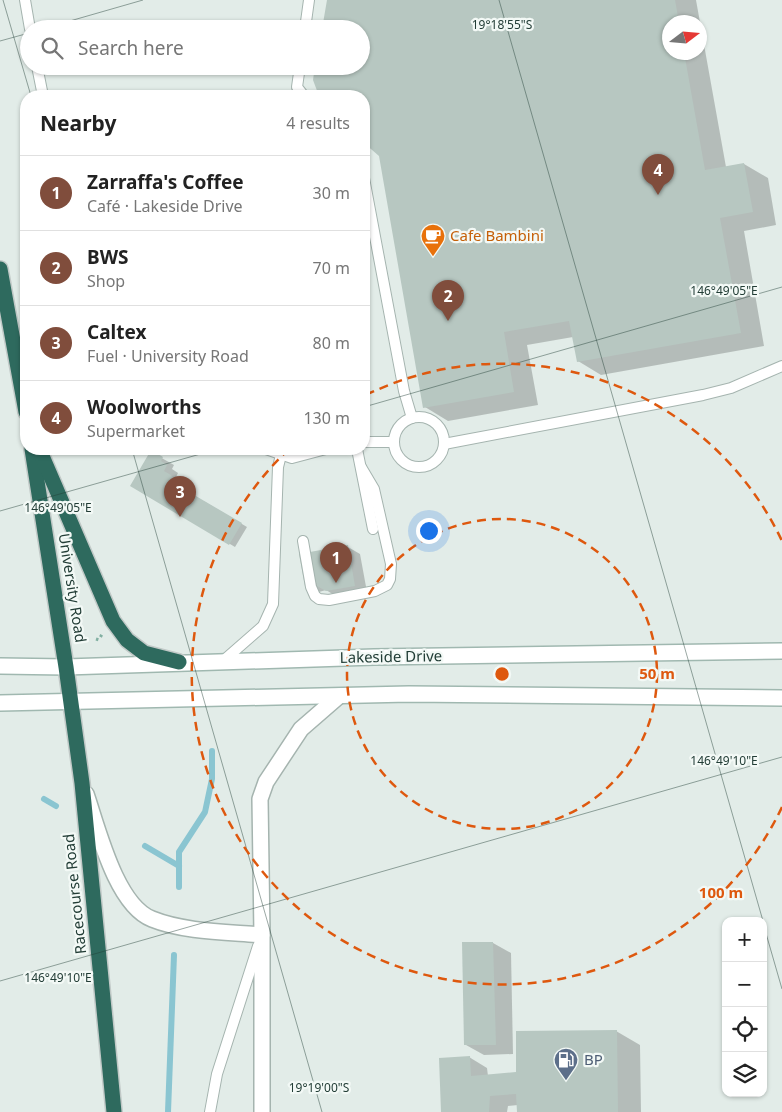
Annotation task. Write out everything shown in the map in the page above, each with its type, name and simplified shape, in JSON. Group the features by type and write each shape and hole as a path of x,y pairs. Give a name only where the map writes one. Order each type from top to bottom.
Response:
{"highway":[{"path":"0,269 20,379"},
{"name":"University Road","path":"33,455 71,702"},
{"path":"42,455 113,621 127,640 144,652 180,662"},
{"name":"Racecourse Road","path":"71,702 82,783 114,1112"}],"street":[{"name":"Lakeside Drive","path":"0,666 66,667 223,661 782,651"},
{"path":"0,703 409,694 782,698"},
{"path":"262,1112 260,799 266,782 301,729 340,696"},
{"path":"82,783 117,883 135,907 151,919 190,928 262,935"}],"lane":[{"path":"25,0 28,20"},
{"path":"306,20 309,0"},
{"path":"39,75 42,90"},
{"path":"299,75 297,87 299,90"},
{"path":"370,210 404,391 412,418"},
{"path":"444,444 712,393 731,388 782,366"},
{"path":"420,417 428,418 435,423 444,436 442,453 438,460 422,468 406,464 399,458 394,442 395,434 399,427 412,418 420,417"},
{"path":"370,442 394,442"},
{"path":"223,661 263,626 273,604 278,467 281,455 292,458 303,455"},
{"path":"358,455 373,529"},
{"path":"304,541 311,587 315,596 319,599 328,600 375,591 387,585 390,579 391,564 374,489 361,467"},
{"path":"210,1112 217,1074 262,935"}],"building":[{"path":"327,0 675,0 678,15 662,15 662,60 685,60 705,170 744,163 753,212 720,218 741,333 577,362 569,321 504,332 514,392 423,408 379,156 370,148 370,90 317,90 313,80 314,75 370,75 370,20 324,20"},
{"path":"148,455 160,455 163,457 161,461 167,465 164,471 171,475 177,485 242,523 229,545 130,486"},
{"path":"348,545 355,586 326,591 317,586 317,583 305,586 299,554"},
{"path":"462,942 493,942 496,1045 464,1045"},
{"path":"617,1030 618,1112 517,1112 516,1094 490,1096 489,1112 441,1112 439,1058 470,1056 471,1076 516,1072 516,1031"}],"waterway":[{"path":"179,887 179,852 205,812 212,779 212,751"},
{"path":"44,799 56,806"},
{"path":"145,846 179,866"},
{"path":"168,1112 174,955"}],"place":[{"name":"Woolworths","path":"658,195"},
{"name":"Cafe Bambini","path":"433,257"},
{"name":"BWS","path":"448,321"},
{"name":"Caltex","path":"180,517"},
{"name":"Zarraffa's Coffee","path":"336,583"},
{"name":"BP","path":"566,1081"}]}
